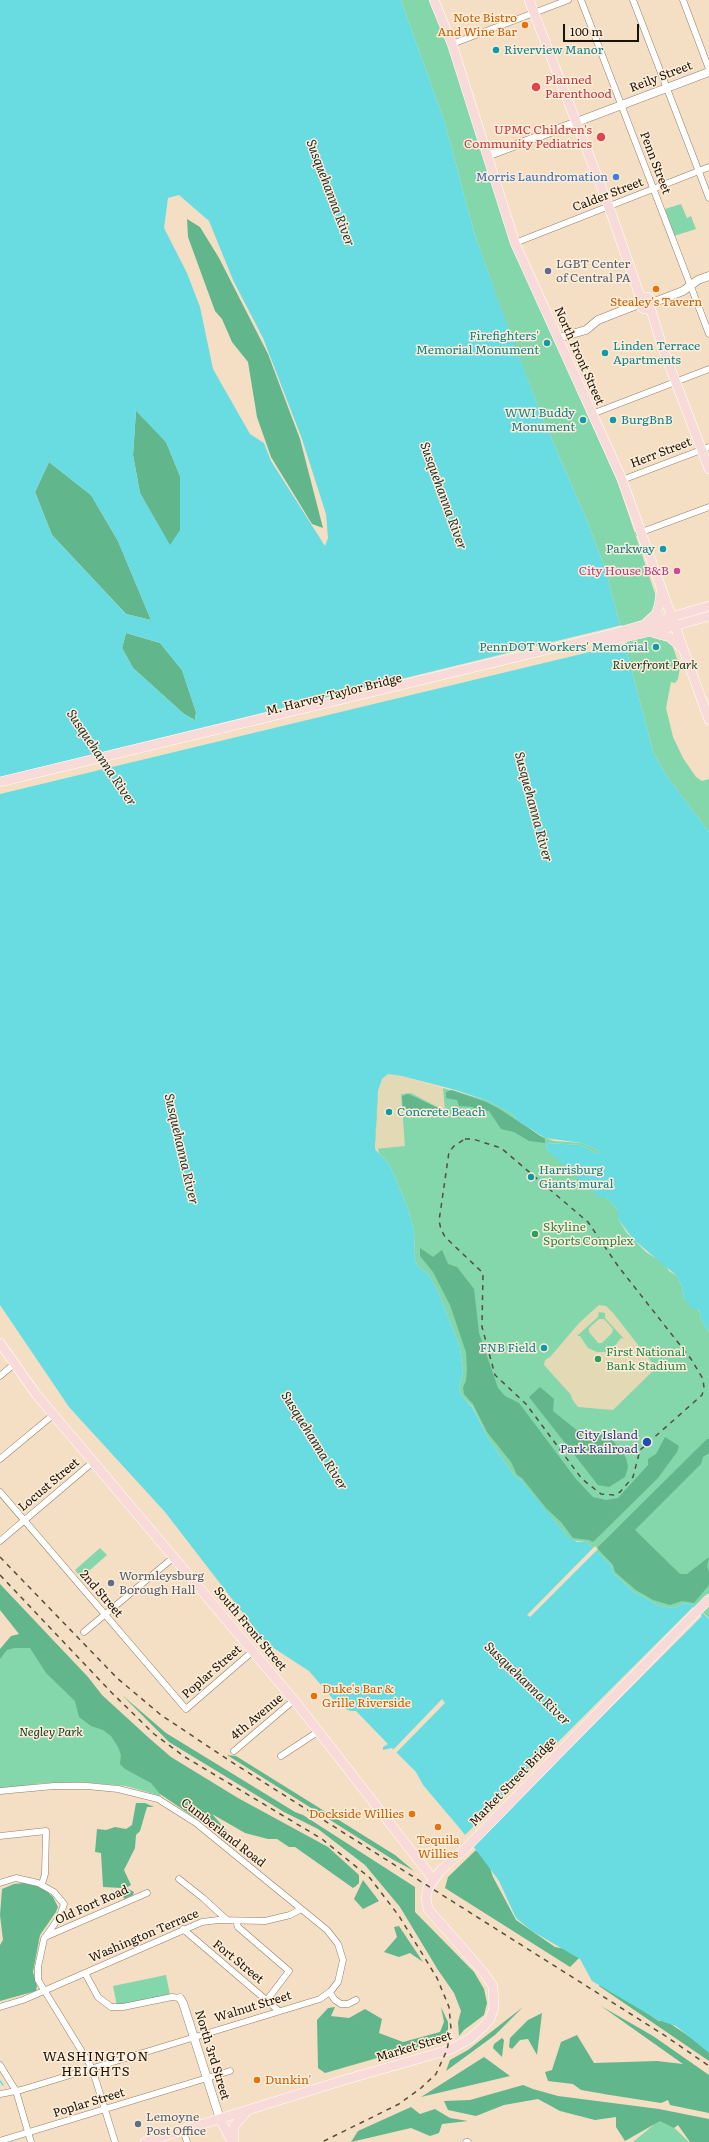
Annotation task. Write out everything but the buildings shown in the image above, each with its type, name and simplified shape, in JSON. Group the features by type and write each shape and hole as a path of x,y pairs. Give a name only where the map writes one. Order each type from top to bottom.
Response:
{"main road":[{"name":"North Front Street","path":"434,0 452,44 515,243 561,337 592,414 622,480 639,533 709,720"},
{"path":"529,0 639,288 656,327 676,382 705,448 709,469"},
{"path":"661,589 656,614 644,630 666,636 683,650"},
{"path":"673,622 709,606"},
{"path":"673,622 709,616"},
{"name":"M. Harvey Taylor Bridge","path":"0,782 673,622"},
{"name":"M. Harvey Taylor Bridge","path":"0,788 632,632"},
{"path":"0,1343 14,1364"},
{"name":"South Front Street","path":"14,1364 53,1416 294,1700 433,1879"},
{"name":"Market Street Bridge","path":"433,1879 465,1849 709,1599"},
{"name":"Market Street","path":"148,2141 449,2050 471,2038 487,2023 494,2004 494,1991 490,1980 432,1914 426,1898 428,1888 433,1879"},
{"path":"233,2142 234,2126 249,2110"},
{"path":"220,2119 233,2142"}],"street":[{"path":"452,44 568,0"},
{"name":"Penn Street","path":"581,0 709,334"},
{"path":"633,0 709,198"},
{"path":"682,0 709,69"},
{"name":"Reily Street","path":"487,156 709,72"},
{"name":"Calder Street","path":"515,243 709,167"},
{"path":"561,337 573,330 592,325 598,320 683,291 698,280 709,276"},
{"path":"691,286 700,285 709,281"},
{"path":"592,414 709,370"},
{"name":"Herr Street","path":"622,480 705,448"},
{"path":"639,533 709,507"},
{"path":"0,1376 14,1364"},
{"path":"0,1458 53,1416"},
{"name":"Locust Street","path":"0,1541 93,1462"},
{"name":"2nd Street","path":"0,1492 186,1709"},
{"path":"84,1632 174,1557"},
{"name":"Poplar Street","path":"186,1709 253,1651"},
{"name":"4th Avenue","path":"234,1751 294,1700"},
{"path":"281,1756 319,1731"},
{"name":"Cumberland Road","path":"0,1791 54,1786 87,1786 118,1789 158,1799 196,1823 327,1930 338,1944 342,1954 343,1966 338,1982 330,1993"},
{"path":"0,1836 46,1831 45,1869 42,1884"},
{"path":"0,1883 16,1878 30,1880 42,1884 59,1896 64,1904 60,1916 45,1937 38,1976 44,1991 92,2068 115,2142"},
{"path":"179,1879 214,1906 227,1920"},
{"name":"Old Fort Road","path":"45,1937 147,1893"},
{"name":"Washington Terrace","path":"0,2007 44,1991 202,1922 227,1920 269,1920 301,1909"},
{"path":"236,1921 238,1927 290,1971 266,2000"},
{"name":"Fort Street","path":"183,1929 194,1940 279,2011"},
{"path":"85,1973 98,1997 111,2007 123,2007 172,1997 180,1998"},
{"path":"330,1993 341,2004 348,2004 356,2000"},
{"name":"Walnut Street","path":"0,2094 16,2091 320,1999 330,1993"},
{"name":"North 3rd Street","path":"180,1998 183,2003 220,2119"},
{"path":"0,2065 16,2091 31,2142"},
{"name":"Poplar Street","path":"0,2141 206,2079 230,2070"},
{"path":"183,2130 187,2142"}],"green space":[{"name":"Riverfront Park","path":"401,0 429,0 449,49 463,90 509,238 618,483 680,668 678,679 675,683 671,682 666,708 673,737 683,758 696,777 702,781 709,779 709,832 666,775 653,752 606,571 586,518 541,414 506,323 474,232 445,123"},
{"path":"681,204 687,218 691,216 696,229 674,236 665,209"},
{"path":"187,219 200,227 219,258 268,354 300,439 323,528 312,524 271,457 257,417 248,362 232,342 222,319 215,311 188,237"},
{"path":"136,410 166,442 180,476 180,531 170,546 140,493 133,455"},
{"path":"49,462 91,495 118,541 151,620 126,614 52,535 35,492"},
{"path":"126,633 160,643 182,670 196,712 195,720 184,714 133,668 122,648"},
{"path":"443,1088 486,1100 512,1114 515,1118 540,1136 554,1141 582,1143 599,1151 598,1154 581,1145 547,1143 546,1149 607,1198 618,1210 618,1219 627,1233 646,1252 665,1264 669,1271 677,1276 682,1286 684,1298 701,1313 700,1318 709,1332 709,1618 694,1605 684,1603 674,1608 660,1606 634,1592 613,1573 611,1565 591,1546 586,1542 570,1540 543,1509 521,1480 513,1474 488,1438 473,1407 462,1396 459,1388 463,1372 460,1347 439,1294 429,1275 417,1265 415,1259 414,1230 407,1206 390,1165 379,1153 375,1141 377,1097"},
{"path":"452,1090 486,1102 498,1108 545,1139 545,1143 529,1141 514,1132 501,1129 489,1111 476,1110 473,1107 459,1106 457,1100 446,1098 446,1092"},
{"path":"408,1094 438,1108 434,1115 403,1112 402,1096"},
{"path":"420,1248 433,1257 442,1250 448,1264 457,1267 474,1289 479,1333 498,1388 505,1396 519,1403 576,1479 593,1497 606,1500 618,1498 648,1465 648,1459 656,1454 665,1437 679,1446 677,1452 658,1478 593,1542 573,1538 561,1522 546,1508 522,1478 517,1475 511,1462 487,1432 473,1404 464,1394 463,1387 466,1381 467,1370 466,1352 450,1305 433,1272 420,1256"},
{"path":"540,1387 554,1399 553,1411 584,1436 608,1434 626,1458 628,1467 625,1477 609,1487 598,1485 529,1397"},
{"path":"707,1439 709,1439 709,1453 703,1457 701,1464 635,1530 680,1574 687,1574 709,1557 707,1566 709,1572 709,1585 694,1603 682,1601 670,1605 653,1600 636,1590 615,1572 613,1565 597,1548"},
{"path":"100,1548 107,1555 81,1578 75,1570"},
{"path":"0,1584 88,1677 102,1695 171,1757 238,1798 328,1847 359,1875 359,1883 353,1888 295,1847 289,1847 277,1839 268,1839 245,1833 212,1814 235,1840 204,1824 160,1794 151,1783 125,1769 120,1764 121,1755 111,1736 103,1730 91,1726 79,1717 75,1701 46,1673 30,1648 14,1648 7,1650 0,1659 0,1649 11,1636 19,1634 0,1610"},
{"name":"Negley Park","path":"21,1636 144,1763 161,1796 126,1786 81,1782 43,1783 0,1789 0,1658 12,1642"},
{"path":"122,1695 166,1733 295,1812 303,1815 415,1887 415,1912 474,1972 484,1989 487,2003 484,2015 464,2030 459,2036 458,2022 461,2011 454,1993 438,1970 400,1907 365,1865 318,1829 284,1812 169,1742"},
{"path":"227,1755 236,1756 395,1855 414,1871 392,1859"},
{"path":"136,1803 145,1803 154,1807 147,1807 140,1831 136,1835 135,1848 124,1870 131,1885 126,1888 134,1892 133,1895 124,1899 122,1888 103,1887 101,1853 95,1852 97,1829 106,1830 115,1827 126,1829 132,1825"},
{"path":"476,1850 488,1862 493,1877 516,1920 555,1947 571,1950 581,1956 570,1967 445,1888 448,1877"},
{"path":"363,1880 379,1901 363,1909 354,1899"},
{"path":"24,1883 44,1889 53,1897 58,1907 40,1935 33,1972 37,1986 36,1991 0,2001 0,1945 3,1940 0,1915 2,1889 14,1884"},
{"path":"399,1926 423,1962 410,1953 399,1957 384,1952 397,1937 394,1927"},
{"path":"166,1975 170,1995 117,2006 113,1986"},
{"path":"601,1983 659,2021 665,2020 709,2050 709,2061 599,1986"},
{"path":"601,2006 653,2036 709,2075 709,2113 670,2105 668,2100 661,2103 610,2095 581,2090 573,2084 548,2081 545,2072 552,2070 561,2042 577,2035 594,2063 657,2061 683,2064"},
{"path":"335,2007 331,2016 349,2018 365,2009 382,2019 379,2033 403,2042 440,2032 444,2022 441,2007 448,2022 446,2040 433,2045 405,2050 325,2073 318,2068 317,2020 328,2008"},
{"path":"523,2007 495,2035 446,2071 450,2060 468,2050"},
{"path":"542,2013 537,2055 528,2039 520,2040 512,2049 509,2047 510,2038 528,2020"},
{"path":"502,2038 504,2040 502,2057 493,2048 494,2044"},
{"path":"484,2057 510,2076 421,2097"},
{"path":"523,2085 558,2096 659,2109 709,2119 709,2142 690,2142 678,2125 674,2128 660,2121 625,2141 616,2127 616,2117 595,2120 560,2111 538,2099 504,2105 476,2116 448,2110 444,2101 470,2100"},
{"path":"411,2107 420,2114 435,2109 450,2118 468,2121 442,2124 439,2133 430,2136 411,2128 351,2142 358,2131"},
{"path":"663,2117 689,2142 633,2142"}],"sand":[{"name":"Concrete Beach","path":"388,1074 402,1076 443,1088 445,1111 411,1093 401,1094 405,1146 375,1149 378,1091 382,1079"},
{"name":"First National Bank Stadium","path":"599,1305 606,1306 614,1314 656,1368 613,1410 578,1407 571,1395 544,1365 545,1360 550,1357 579,1323","holes":["599,1312 605,1313 605,1318 624,1339 621,1338 614,1347 605,1352 597,1352 588,1348 580,1336 577,1336 598,1317"]},
{"name":"First National Bank Stadium","path":"599,1319 604,1319 613,1329 612,1333 602,1343 598,1343 589,1332 589,1328"}],"water":[{"name":"Susquehanna River","path":"0,0 401,0 445,123 474,232 506,322 541,414 586,518 606,571 653,752 666,775 709,832 709,1332 700,1318 701,1313 698,1310 693,1309 684,1298 682,1286 677,1276 634,1240 618,1219 618,1210 607,1198 599,1197 546,1149 547,1143 581,1145 598,1154 599,1151 582,1143 545,1138 518,1121 512,1114 486,1100 452,1089 402,1076 388,1074 382,1079 378,1091 375,1149 390,1165 407,1206 414,1230 415,1259 417,1265 429,1275 439,1294 460,1347 463,1372 459,1388 462,1396 473,1408 488,1438 513,1474 521,1480 568,1537 577,1542 586,1542 591,1546 611,1565 613,1573 634,1592 660,1606 674,1608 684,1603 694,1605 709,1619 709,2053 676,2026 658,2020 592,1981 580,1959 532,1931 516,1918 499,1881 462,1831 423,1785 416,1772 392,1748 383,1750 383,1747 388,1744 356,1711 350,1711 339,1706 309,1671 266,1643 165,1512 69,1407 0,1305","holes":["179,195 209,221 233,280 263,338 302,439 326,514 328,538 325,546 271,461 264,443 250,434 213,369 200,307 187,273 164,228 168,198","136,411 166,442 180,476 180,530 170,545 140,493 133,455","49,462 91,495 118,541 151,620 126,614 52,535 35,492","126,633 160,643 182,670 196,712 195,720 184,714 133,668 122,648"]}],"pier":[{"path":"622,625 627,643 0,794 0,777"},
{"path":"595,1546 598,1549 530,1617 527,1615"},
{"path":"693,1607 702,1616 471,1848 463,1837"},
{"path":"442,1699 445,1703 395,1754 392,1751"}],"waterway":[{"path":"0,2081 3,2085"}],"railway":[{"path":"465,1139 473,1139 501,1148 588,1222 618,1266 691,1359 703,1379 704,1388 702,1395 640,1450 633,1477 620,1492 614,1495 601,1494 582,1479 526,1404 495,1375 482,1327 483,1273 445,1237 439,1221 449,1152 454,1146 465,1139"},
{"path":"0,1557 117,1678 161,1715 230,1761 664,2035 709,2066"},
{"path":"0,1575 112,1693 154,1734 185,1757 322,1839 370,1878 399,1916 437,1978 449,2007 451,2029 447,2050 436,2074 421,2088 399,2104 322,2142"}],"place":[{"name":"Note Bistro And Wine Bar","path":"525,25"},
{"name":"Riverview Manor","path":"496,50"},
{"name":"Planned Parenthood","path":"536,87"},
{"name":"UPMC Children's Community Pediatrics","path":"601,137"},
{"name":"Morris Laundromation","path":"616,177"},
{"name":"LGBT Center of Central PA","path":"548,271"},
{"name":"Stealey's Tavern","path":"656,289"},
{"name":"Firefighters' Memorial Monument","path":"547,343"},
{"name":"Linden Terrace Apartments","path":"605,353"},
{"name":"WWI Buddy Monument","path":"583,420"},
{"name":"BurgBnB","path":"613,420"},
{"name":"Parkway","path":"663,549"},
{"name":"City House B&B","path":"677,571"},
{"name":"PennDOT Workers' Memorial","path":"656,647"},
{"name":"Concrete Beach","path":"389,1112"},
{"name":"Harrisburg Giants mural","path":"531,1177"},
{"name":"Skyline Sports Complex","path":"535,1234"},
{"name":"FNB Field","path":"544,1348"},
{"name":"First National Bank Stadium","path":"598,1359"},
{"name":"City Island Park Railroad","path":"647,1442"},
{"name":"Wormleysburg Borough Hall","path":"111,1583"},
{"name":"Duke's Bar & Grille Riverside","path":"314,1696"},
{"name":"Dockside Willies","path":"412,1814"},
{"name":"Tequila Willies","path":"438,1827"},
{"name":"Dunkin'","path":"257,2080"},
{"name":"Lemoyne Post Office","path":"138,2124"}],"district":[{"name":"WASHINGTON HEIGHTS","path":"96,2064"}]}
